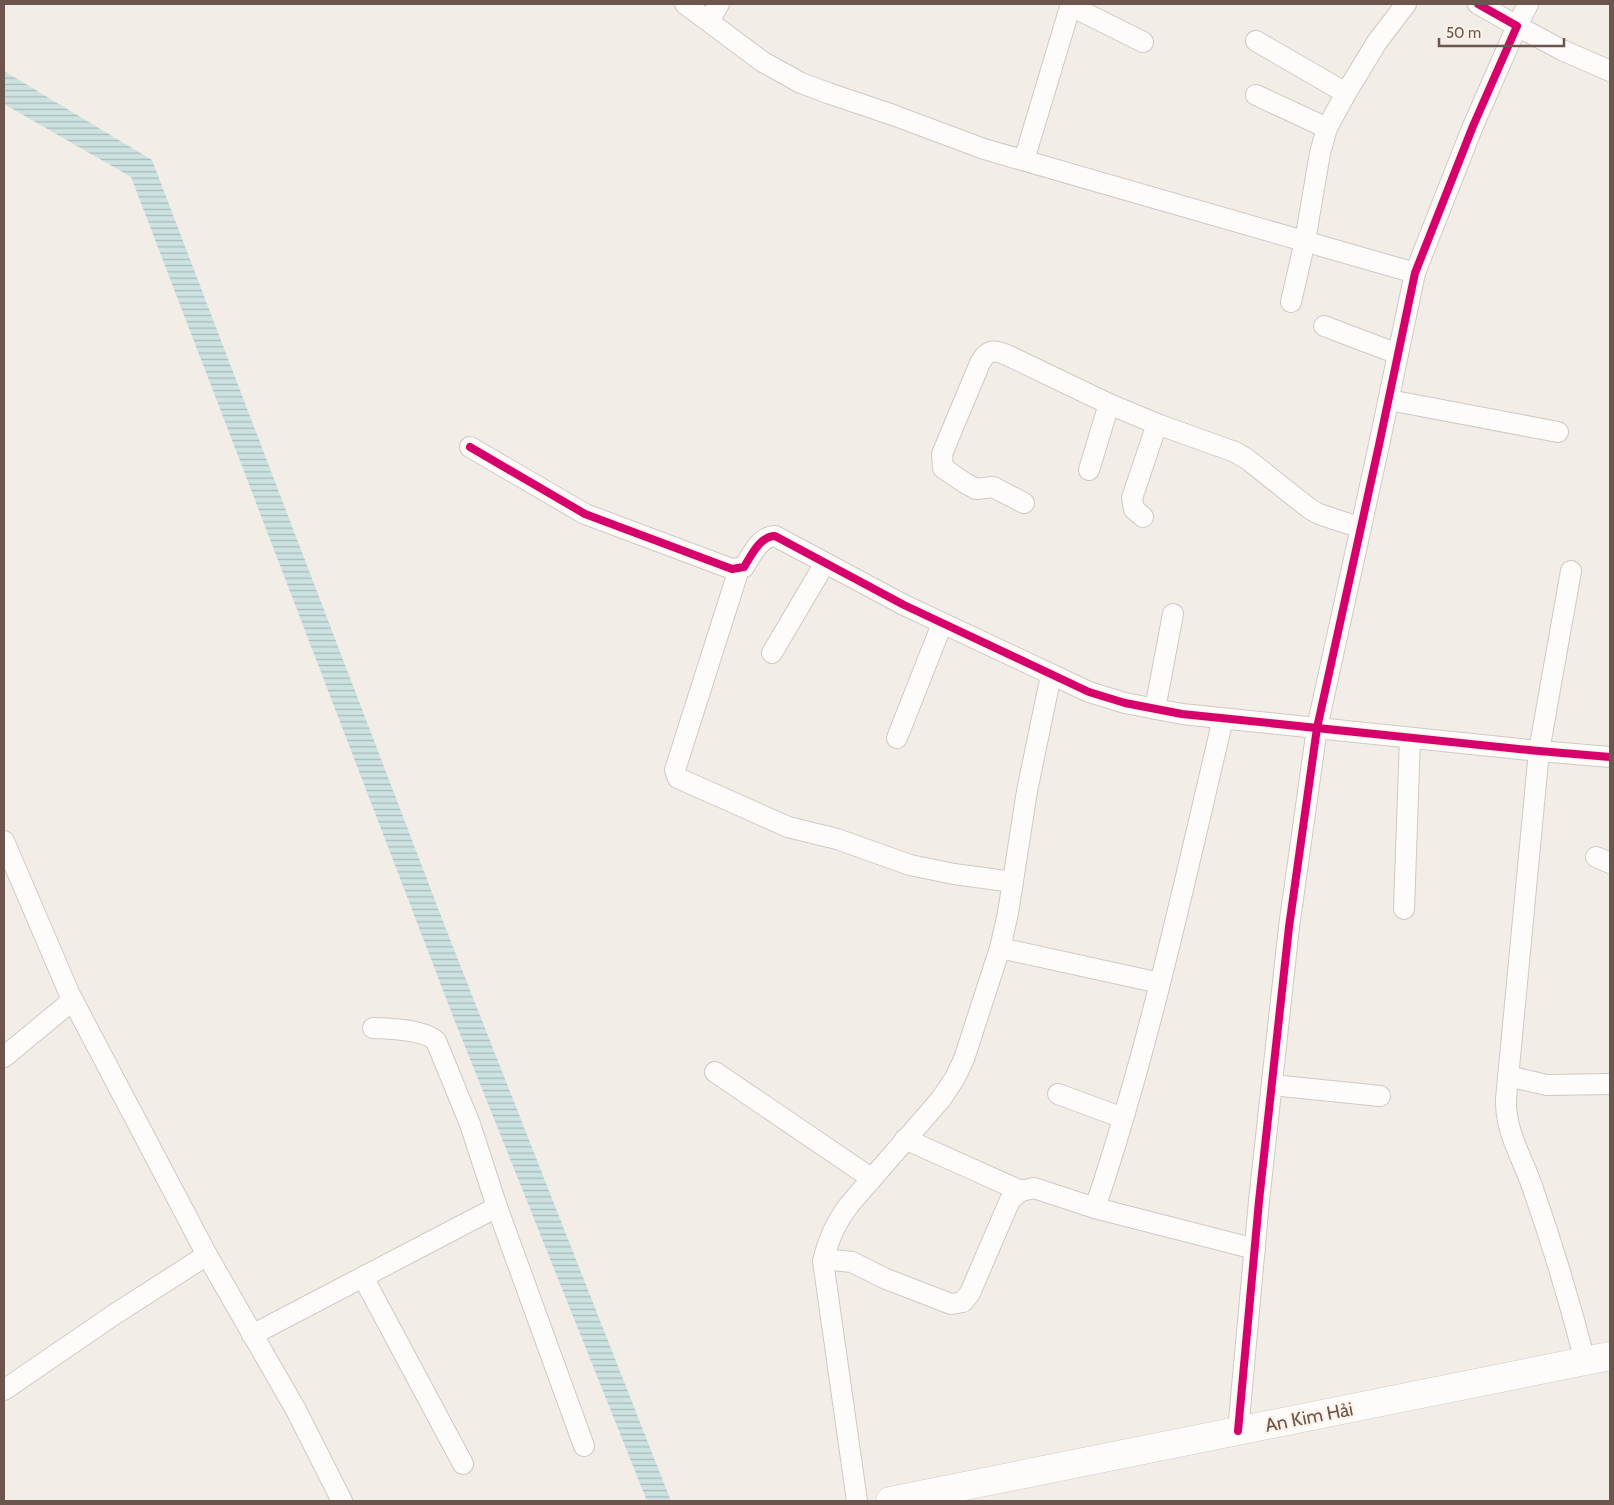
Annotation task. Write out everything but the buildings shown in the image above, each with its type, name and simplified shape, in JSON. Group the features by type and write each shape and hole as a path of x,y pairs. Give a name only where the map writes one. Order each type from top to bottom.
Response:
{"street":[{"path":"685,4 714,12 763,62 801,83 984,149 1415,273"},
{"path":"1291,302 1305,241 1320,153 1327,128 1377,42 1406,4"},
{"path":"1478,4 1562,50 1610,71"},
{"path":"1238,1431 1289,927 1317,728 1415,273 1473,126 1528,4"},
{"path":"1024,160 1071,5 1144,42"},
{"path":"1256,41 1346,93"},
{"path":"1256,96 1327,128"},
{"path":"1324,326 1398,354"},
{"path":"1024,503 993,487 976,489 945,470 942,464 942,454 980,363 984,354 990,351 998,351 1007,355 1109,404 1235,452 1247,458 1310,509 1319,514 1361,528"},
{"path":"1388,400 1558,432"},
{"path":"1089,470 1109,404"},
{"path":"1143,517 1134,508 1132,498 1158,424"},
{"path":"470,447 585,514 732,569 744,567 761,542 770,536 775,536 942,624 1089,692 1125,703 1182,714 1223,719 1539,751 1610,756"},
{"path":"772,654 825,563"},
{"path":"739,569 675,770 678,778 788,826 837,840 910,865 954,874 1013,882"},
{"path":"1571,571 1539,751 1508,1076 1506,1115 1514,1143 1528,1172 1567,1291 1598,1358"},
{"path":"1155,709 1173,614"},
{"path":"897,738 942,624"},
{"path":"857,1501 824,1261 829,1238 836,1222 871,1178 941,1099 955,1078 971,1041 1000,948 1013,882 1027,791 1051,675"},
{"path":"1095,1208 1147,1036 1223,719"},
{"path":"1404,909 1410,738"},
{"path":"4,841 73,1000 207,1255 296,1410 342,1501"},
{"path":"1000,948 1160,983"},
{"path":"4,1057 73,1000"},
{"path":"373,1028 418,1033 432,1037 436,1041 470,1124 497,1208 584,1446"},
{"path":"715,1072 871,1178"},
{"path":"1508,1076 1547,1085 1610,1084"},
{"path":"1272,1085 1380,1096"},
{"path":"1058,1094 1123,1118"},
{"path":"905,1140 1021,1191"},
{"path":"824,1261 852,1262 886,1279 951,1304 963,1302 970,1293 1010,1200 1021,1191 1034,1188 1095,1208 1255,1249"},
{"path":"252,1335 497,1208"},
{"path":"4,1390 115,1314 207,1255"},
{"path":"363,1277 463,1464"},
{"name":"An Kim Hải","path":"890,1501 1598,1358"}],"water":[{"path":"4,71 152,160 446,929 671,1501 647,1501 454,1019 131,177 4,104"}],"cycle path":[{"path":"1238,1431 1259,1201 1289,927 1317,728 1415,273 1473,126 1517,26 1478,4"},
{"path":"470,447 585,514 732,569 744,567 760,543 765,539 775,536 904,605 1089,692 1125,703 1182,714 1610,757"}]}
